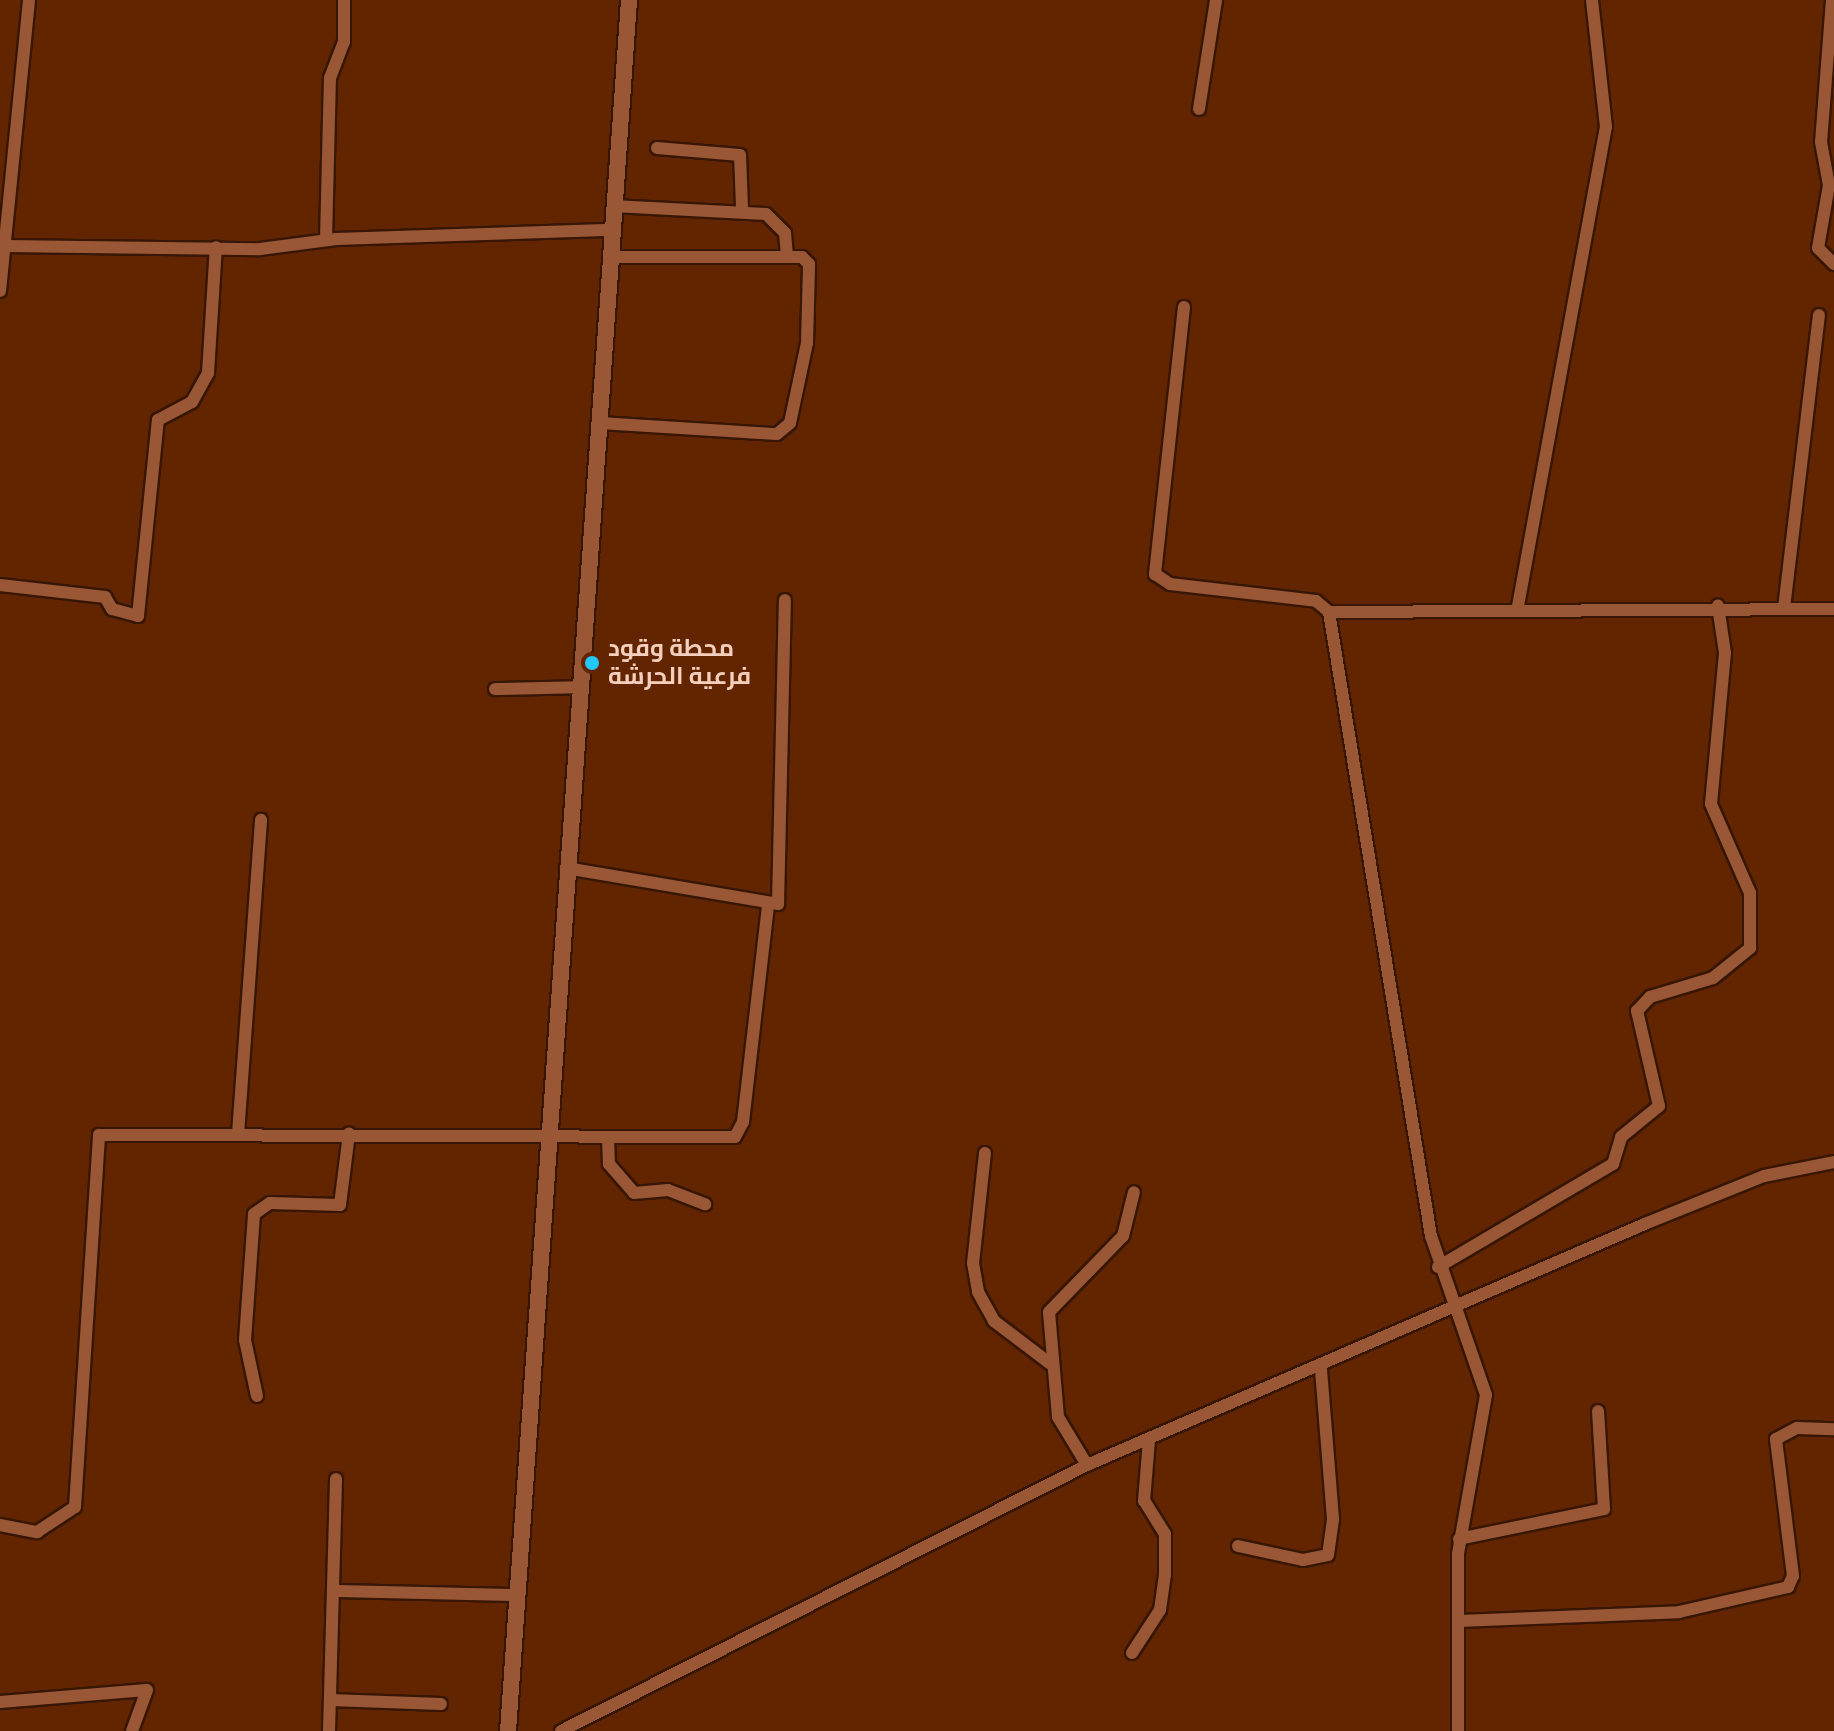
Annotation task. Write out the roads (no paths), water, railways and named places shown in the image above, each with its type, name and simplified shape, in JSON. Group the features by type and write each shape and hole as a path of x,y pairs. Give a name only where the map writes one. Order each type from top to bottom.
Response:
{"street":[{"path":"0,291 4,198 29,0"},
{"path":"326,240 330,78 344,42 344,0"},
{"path":"508,1731 629,0"},
{"path":"1199,109 1216,0"},
{"path":"1518,606 1606,127 1592,0"},
{"path":"1832,0 1821,142 1829,185 1818,248 1834,264"},
{"path":"657,148 740,155 742,208"},
{"path":"613,206 742,208 778,222 787,257"},
{"path":"4,246 216,247 612,230"},
{"path":"0,585 105,597 117,612 138,616 158,420 192,402 206,381 216,247"},
{"path":"600,423 769,436 788,428 803,368 810,286 808,261 787,257 610,257"},
{"path":"1184,307 1155,574 1170,584 1316,601 1329,612 1438,1267 1486,1405 1459,1539 1458,1731"},
{"path":"1784,608 1819,315"},
{"path":"566,868 768,907 780,902 782,884 775,815 785,600"},
{"path":"1329,612 1518,606 1834,609"},
{"path":"1438,1267 1613,1164 1621,1137 1659,1106 1637,1011 1650,997 1713,978 1750,948 1756,927 1750,893 1711,804 1725,653 1718,606"},
{"path":"495,689 581,687"},
{"path":"238,1134 261,820"},
{"path":"0,1525 37,1532 75,1507 97,1138 349,1134 730,1138 741,1130 768,907"},
{"path":"257,1396 245,1340 254,1214 270,1203 340,1205 349,1134"},
{"path":"608,1137 609,1164 634,1193 668,1190 705,1204"},
{"path":"985,1153 973,1263 978,1292 994,1321 1052,1365"},
{"path":"561,1731 1087,1465 1321,1369 1451,1308 1764,1176 1834,1162"},
{"path":"1087,1465 1058,1417 1050,1308 1123,1236 1134,1192"},
{"path":"1238,1546 1303,1560 1328,1555 1333,1519 1321,1369"},
{"path":"1459,1539 1606,1508 1598,1411"},
{"path":"1459,1621 1679,1612 1788,1587 1788,1512 1776,1439 1797,1428 1834,1429"},
{"path":"1132,1653 1160,1610 1165,1575 1165,1534 1144,1501 1149,1440"},
{"path":"329,1731 336,1479"},
{"path":"333,1591 516,1595"},
{"path":"0,1702 147,1690 132,1731"},
{"path":"330,1700 441,1704"}],"place":[{"name":"محطة وقود فرعية الحرشة","path":"592,663"}]}
